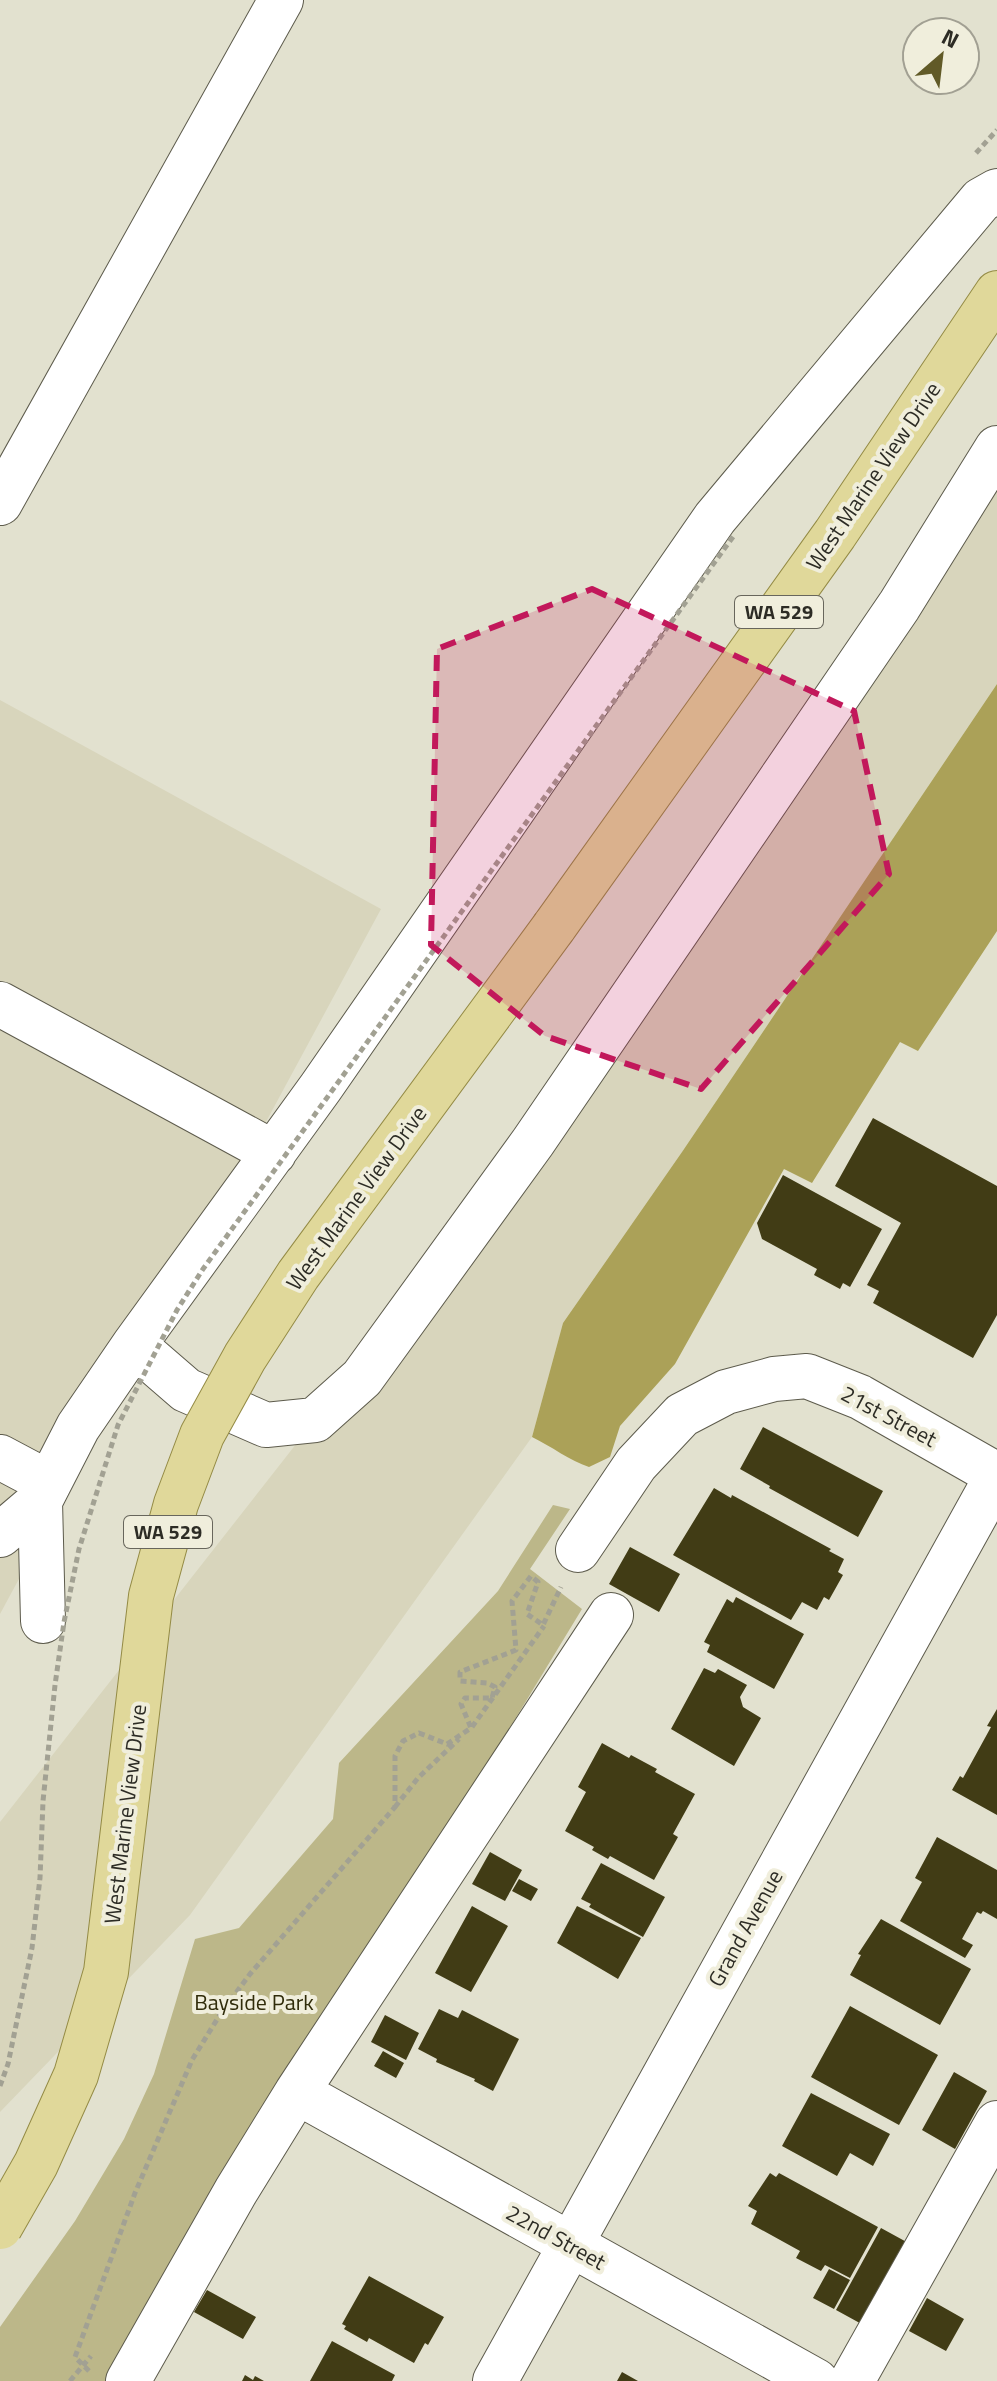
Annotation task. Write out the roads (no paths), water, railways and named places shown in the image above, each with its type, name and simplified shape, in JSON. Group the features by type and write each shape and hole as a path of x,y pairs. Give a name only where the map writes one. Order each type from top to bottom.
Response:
{"main road":[{"name":"West Marine View Drive","path":"0,2227 36,2164 76,2075 106,1972 151,1596 176,1504 202,1435 245,1357 298,1275 554,927 835,534 997,293"}],"street":[{"path":"0,503 281,0"},
{"path":"0,1535 45,1492 78,1427 134,1345 274,1153 715,518 981,200 997,191"},
{"path":"134,1345 186,1390 266,1425 315,1420 362,1378 533,1142 881,632 997,448"},
{"path":"0,1004 274,1153"},
{"name":"21st Street","path":"578,1550 636,1464 682,1415 726,1392 774,1379 807,1376 860,1397 997,1475"},
{"path":"0,1457 45,1492"},
{"name":"Grand Avenue","path":"495,2381 997,1475"},
{"path":"43,1621 45,1492"},
{"path":"128,2381 236,2191 297,2092 611,1615"},
{"name":"22nd Street","path":"297,2092 816,2381"},
{"path":"852,2381 997,2123"}],"park label":[{"name":"Bayside Park","path":"254,2002"}]}
